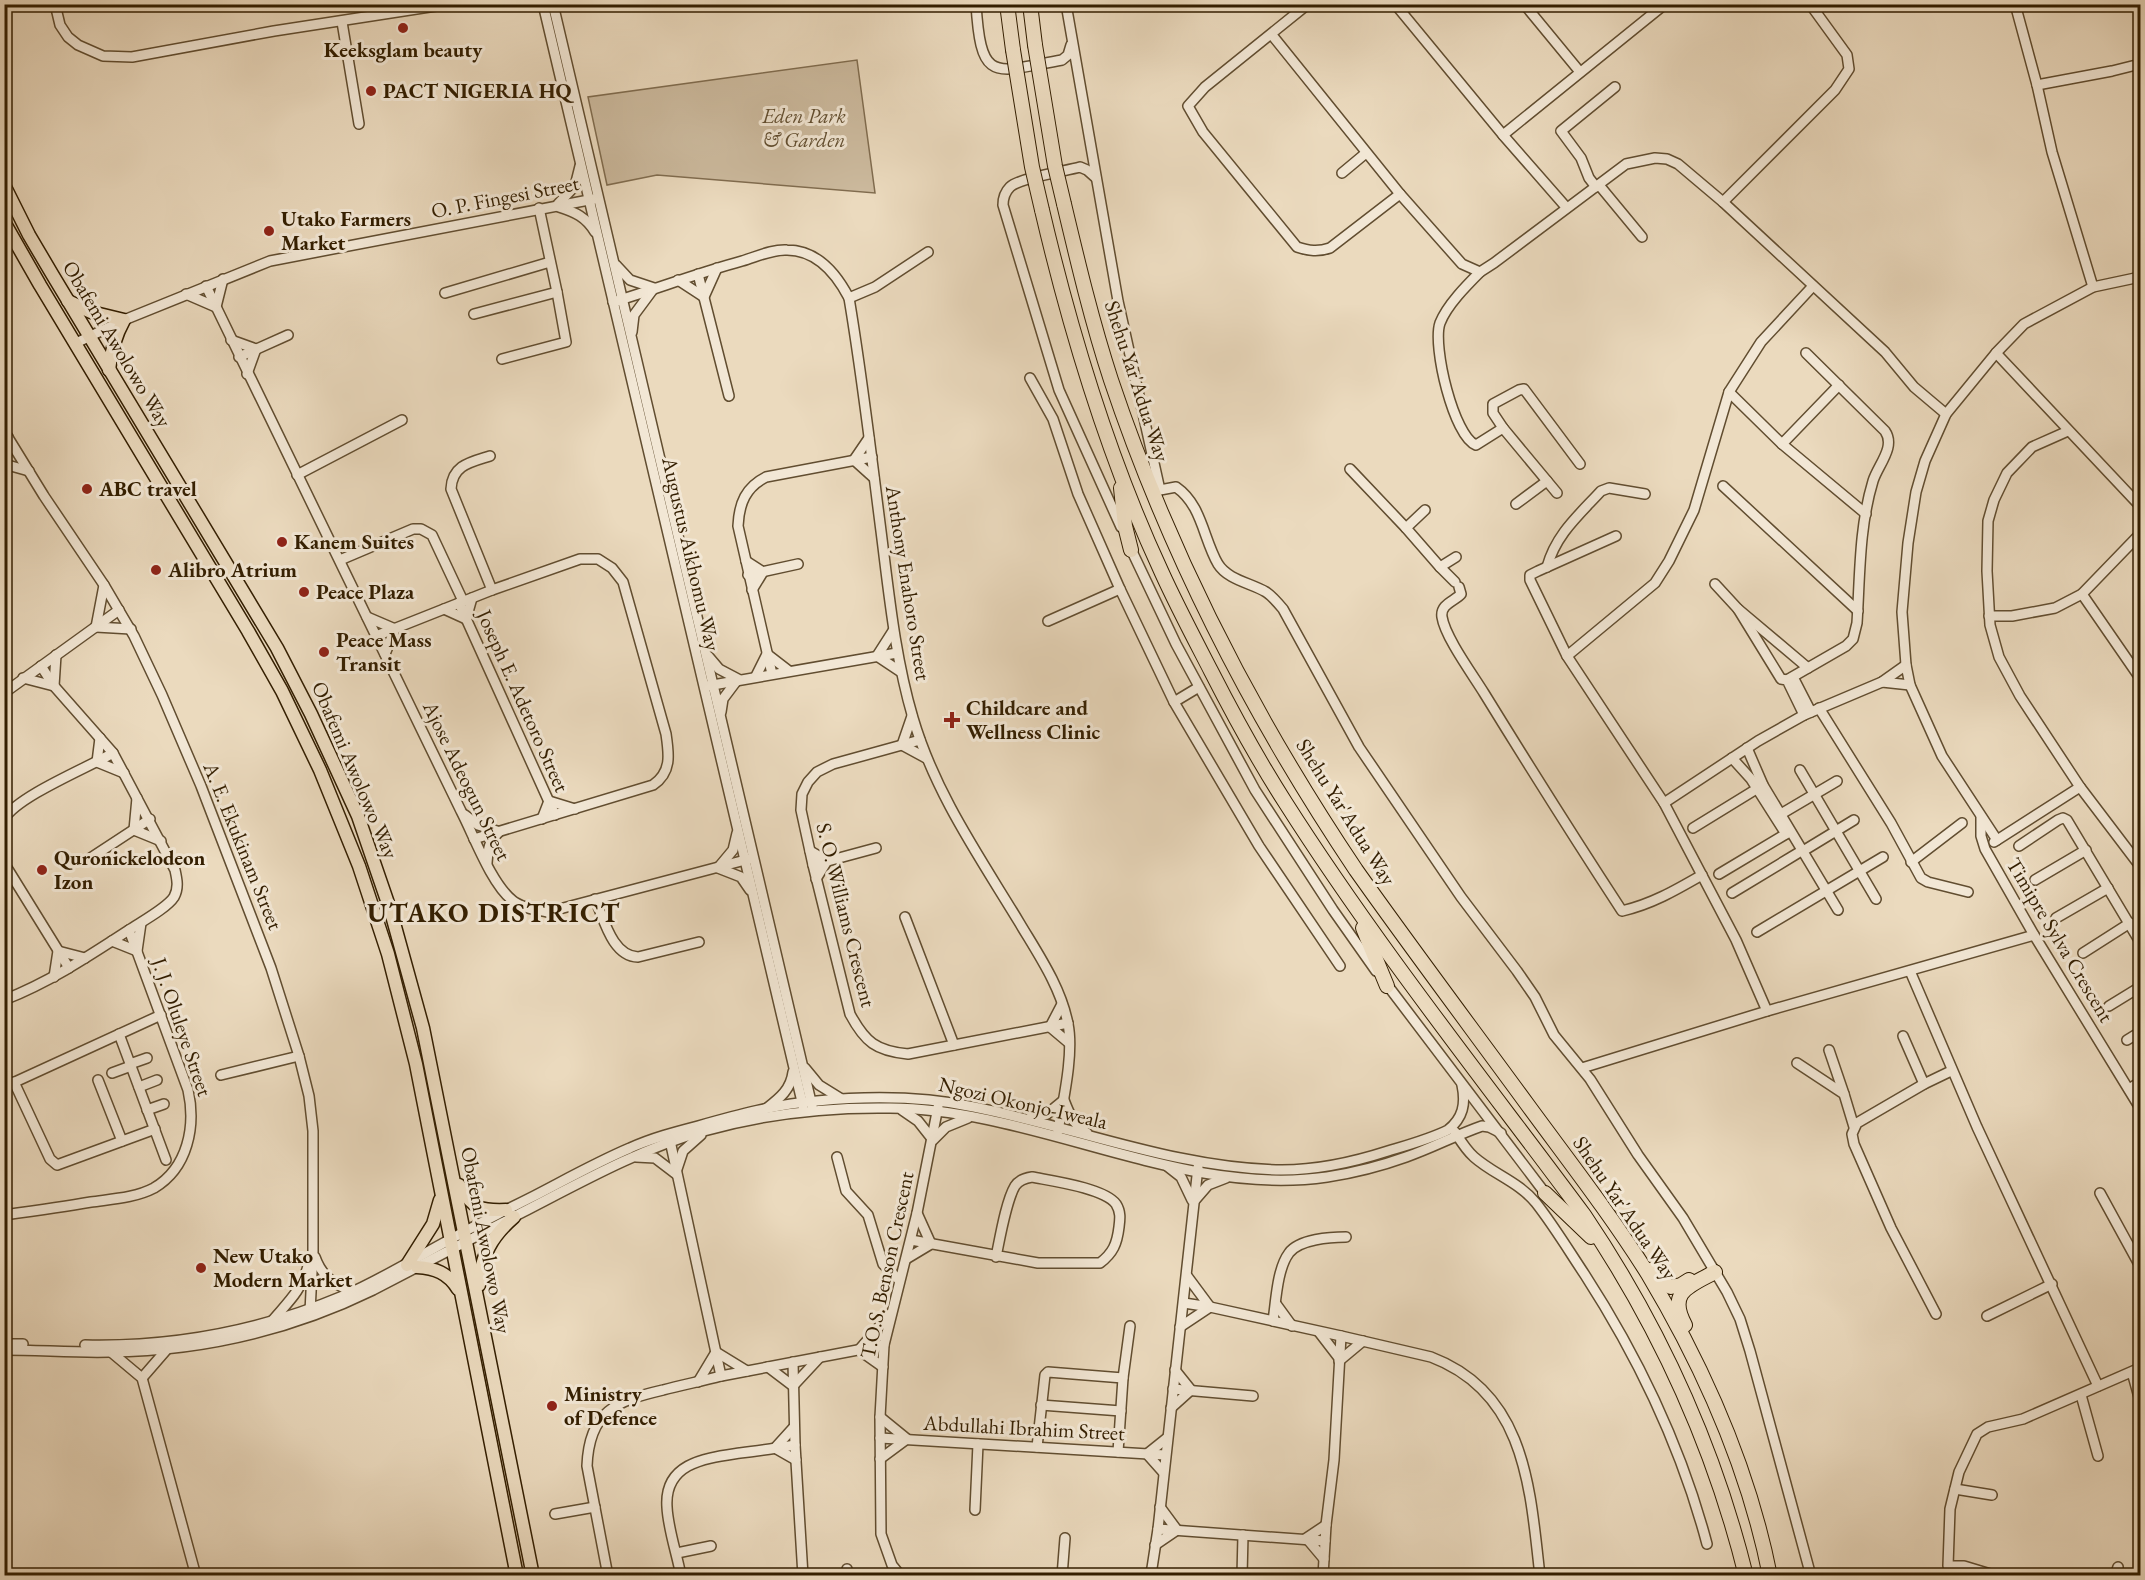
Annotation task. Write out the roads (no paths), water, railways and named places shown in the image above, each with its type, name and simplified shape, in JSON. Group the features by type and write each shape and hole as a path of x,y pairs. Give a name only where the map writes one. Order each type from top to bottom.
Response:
{"highway":[{"name":"Shehu Yar'Adua Way","path":"1030,4 1055,166 1079,267 1110,378 1127,428 1175,547 1234,666 1323,820 1390,918 1618,1229 1648,1275 1668,1310 1708,1392 1739,1467 1770,1575"},
{"name":"Shehu Yar'Adua Way","path":"1007,7 1032,168 1069,317 1113,451 1162,572 1227,702 1284,801 1345,892 1584,1215 1610,1254 1657,1336 1697,1421 1730,1513 1746,1575"},
{"path":"1113,451 1131,550"},
{"path":"1160,490 1175,547"},
{"path":"1345,892 1368,939 1387,986"},
{"path":"1545,1193 1610,1254"},
{"path":"1618,1229 1644,1255 1665,1286 1681,1285 1713,1269"},
{"path":"1708,1392 1701,1360 1679,1315 1677,1305 1686,1289 1713,1269"}],"main road":[{"name":"Obafemi Awolowo Way","path":"4,185 29,235 282,656 358,816 391,912 416,997 533,1575"},
{"name":"Obafemi Awolowo Way","path":"4,222 185,529 248,631 293,712 325,780 359,866 393,971 416,1064 517,1575"},
{"path":"68,301 91,312 124,320 115,336 111,350 110,369"},
{"path":"454,1176 466,1197 478,1208 510,1214 487,1250 479,1275 477,1298"},
{"path":"441,1193 433,1224 412,1266 440,1271 454,1283 461,1294"}],"street":[{"path":"56,4 60,25 68,37 78,45 104,56 132,57 274,31 449,4"},
{"name":"Augustus Aikhomu Way","path":"543,4 580,160 595,198 599,238 617,300 709,685 737,824 750,859 753,894 798,1065"},
{"name":"Augustus Aikhomu Way","path":"553,4 595,198 613,261 617,300 632,342 705,651 709,685 721,717 750,859 807,1107"},
{"path":"556,18 560,4"},
{"path":"976,4 982,49 987,62 996,69 1062,60 1068,55 1071,43"},
{"path":"1066,4 1071,43 1118,301 1160,490 1176,487 1186,494 1193,503 1218,565 1232,577 1268,593 1283,609 1359,747 1461,897 1517,971 1554,1035 1574,1062 1582,1068 1638,1155 1683,1218 1740,1319 1811,1575"},
{"path":"1308,4 1205,87 1188,106 1203,132 1297,247 1308,251 1330,248 1400,194"},
{"path":"1395,4 1566,207"},
{"path":"1524,4 1580,72"},
{"path":"1503,135 1665,4"},
{"path":"1723,202 1835,90 1849,69 1846,55 1810,4"},
{"path":"2015,4 2052,152 2092,287"},
{"path":"342,22 359,124"},
{"path":"1272,35 1400,194 1462,264 1480,272"},
{"path":"2037,85 2112,71 2140,63"},
{"path":"1615,87 1561,131 1581,158 1589,178 1642,237"},
{"path":"1342,173 1366,153"},
{"path":"1503,428 1476,445 1464,436 1439,364 1437,341 1440,323 1460,293 1480,272 1626,164 1655,158 1667,159 1678,164 1723,202 1885,352 1914,387 1946,414"},
{"path":"580,160 580,172 575,186 556,206 574,211 585,219 599,238"},
{"path":"1096,178 1080,168 1020,182 1007,191 1003,205 1059,390 1131,550 1199,687 1255,790 1333,910 1387,986 1545,1193"},
{"name":"O. P. Fingesi Street","path":"76,343 124,320 270,261 595,198"},
{"path":"502,359 566,342 539,208"},
{"name":"Anthony Enahoro Street","path":"617,300 777,250 788,249 815,257 827,265 840,280 849,298 872,457 893,631 912,716 926,758 943,796 1044,965 1062,1004 1068,1023 1069,1043 1064,1100 1058,1132"},
{"path":"849,298 876,287 928,252"},
{"path":"613,261 630,280 654,288 634,315 632,342"},
{"path":"445,293 550,262"},
{"path":"704,297 717,268"},
{"path":"698,274 729,396"},
{"name":"Timipre Sylva Crescent","path":"1996,840 1942,756 1910,685 1902,612 1916,492 1925,461 1946,414 1996,353 2024,324 2092,287 2140,277"},
{"path":"186,294 216,307 223,279"},
{"path":"678,280 704,297"},
{"name":"Ajose Adeogun Street","path":"206,286 460,811 500,887 514,902 548,912 750,859"},
{"path":"1567,656 1655,584 1694,510 1729,392 1761,342 1813,286"},
{"path":"474,314 557,292"},
{"path":"239,357 288,335"},
{"path":"231,340 256,349"},
{"path":"247,374 256,349"},
{"path":"1738,609 1781,679 1790,678 1808,668 1846,646 1853,639 1858,611 1863,524 1873,481 1889,444 1889,437 1806,353"},
{"path":"1996,353 2140,506"},
{"path":"1030,378 1053,419 1078,494 1174,702 1259,846 1340,966"},
{"path":"1782,444 1839,386"},
{"path":"1557,493 1503,428 1493,412 1493,404 1524,389 1580,464"},
{"path":"1729,392 1782,444 1866,514"},
{"path":"297,475 402,420"},
{"path":"2068,431 2032,447 2015,463 2000,484 1988,521 1989,616 1994,644 2004,669 2080,787 2140,866"},
{"path":"4,462 6,434"},
{"name":"A. E. Ekukinam Street","path":"6,434 131,629 162,695 228,852 271,968 299,1056 309,1096 313,1131 313,1252 310,1313"},
{"path":"854,460 869,438"},
{"path":"4,462 19,454"},
{"path":"490,456 460,467 453,477 451,489 492,590"},
{"path":"772,674 738,526 739,512 747,491 766,477 872,457"},
{"path":"854,460 874,478"},
{"path":"4,462 29,471"},
{"path":"1350,469 1457,584 1461,594 1447,604 1441,616 1450,637 1622,911 1672,893 1702,874"},
{"path":"1516,504 1547,481"},
{"path":"1723,486 1858,611"},
{"path":"1547,567 1552,549 1565,530 1601,490 1609,488 1645,494"},
{"path":"1406,528 1425,510"},
{"name":"Joseph E. Adetoro Street","path":"340,560 413,529 421,529 432,535 464,601 466,619 555,815"},
{"path":"1989,616 2012,616 2055,608 2082,594 2140,534"},
{"path":"1616,536 1530,575 1530,580 1567,656 1664,803 1736,940 1767,1011"},
{"path":"1440,567 1456,557"},
{"path":"376,636 492,590 580,559 598,559 612,568 623,582 666,734 669,753 668,768 660,780 653,785 474,839"},
{"path":"746,561 763,572"},
{"path":"748,575 798,564"},
{"path":"752,590 763,572"},
{"path":"1715,584 1738,609 1808,668"},
{"path":"96,627 104,585"},
{"path":"1048,621 1120,589"},
{"path":"2082,594 2140,678"},
{"path":"464,601 466,619"},
{"path":"444,609 466,619"},
{"path":"4,693 119,610"},
{"path":"367,617 395,629"},
{"path":"96,627 131,629"},
{"path":"385,654 395,629"},
{"path":"877,656 893,631"},
{"path":"705,651 719,669 738,680"},
{"path":"709,685 897,653"},
{"path":"767,654 789,671"},
{"path":"756,676 767,654"},
{"path":"54,686 56,655"},
{"path":"877,656 901,672"},
{"path":"1664,803 1746,748 1811,712 1882,682 1906,665"},
{"path":"4,1000 26,992 54,977 141,923 171,901 177,887 175,870 113,753 54,686 41,666"},
{"path":"23,678 54,686"},
{"path":"1790,678 1811,712 1891,823 1921,878 1928,882 1968,892"},
{"path":"721,717 723,699 738,680"},
{"path":"1882,682 1910,685"},
{"path":"1174,702 1199,687"},
{"path":"912,716 902,745 926,758"},
{"path":"97,762 100,738"},
{"name":"S. O. Williams Crescent","path":"920,740 833,764 817,772 808,782 802,794 801,810 816,879 850,1014 859,1031 872,1043 889,1052 908,1054 1068,1023"},
{"path":"1746,748 1760,787 1786,834 1801,852"},
{"path":"4,819 9,811 23,800 113,753"},
{"path":"1732,758 1760,787 1781,814 1801,852 1838,910"},
{"path":"97,762 124,773"},
{"path":"1800,770 1876,899"},
{"path":"1781,814 1838,781"},
{"path":"1693,828 1760,787"},
{"path":"1985,849 2080,787"},
{"path":"134,830 137,798"},
{"path":"542,819 549,801 575,809"},
{"path":"460,811 478,825 500,831"},
{"name":"Timipre Sylva Crescent","path":"1981,818 1981,836 1985,849 2034,935 2140,1108"},
{"path":"2019,846 2063,818 2067,820 2140,942"},
{"path":"89,859 150,819"},
{"path":"1732,893 1854,820"},
{"path":"1911,862 1962,823"},
{"path":"737,824 733,850 718,868 741,877 753,894"},
{"path":"134,830 161,841"},
{"path":"487,863 489,846 500,831"},
{"path":"1719,874 1786,834"},
{"path":"813,865 876,848"},
{"path":"2036,880 2086,850"},
{"path":"810,851 827,861"},
{"path":"1757,932 1826,894 1884,857"},
{"path":"816,879 827,861"},
{"path":"4,863 69,968"},
{"path":"2056,918 2109,888"},
{"path":"595,899 614,941 630,957 699,942"},
{"path":"905,917 954,1045"},
{"path":"112,941 137,951 141,923"},
{"path":"2083,953 2130,923"},
{"name":"J. J. Oluleye Street","path":"4,1215 132,1196 154,1188 166,1179 184,1153 191,1133 191,1105 188,1090 129,930"},
{"path":"1582,1068 1767,1011 2034,935"},
{"path":"58,951 86,958"},
{"path":"54,977 58,951"},
{"path":"1910,971 1952,1071 2098,1386"},
{"path":"2109,1005 2140,987"},
{"path":"1062,1004 1050,1027 1069,1043"},
{"path":"4,1087 161,1015"},
{"path":"939,1048 948,1029"},
{"path":"948,1029 970,1042"},
{"path":"2127,1040 2140,1032"},
{"path":"119,1034 166,1160"},
{"path":"1904,1036 1924,1084"},
{"path":"1829,1050 1854,1127 1854,1144 1891,1228 1936,1314"},
{"path":"221,1075 299,1056"},
{"path":"112,1073 147,1058"},
{"path":"1797,1063 1844,1094"},
{"path":"765,1109 785,1093 798,1065 819,1085 842,1099"},
{"path":"1854,1127 1924,1084 1952,1071"},
{"path":"98,1080 122,1141"},
{"path":"139,1087 158,1080"},
{"path":"14,1082 50,1159 57,1165 155,1129"},
{"path":"2129,1089 2140,1082"},
{"path":"1462,1085 1465,1101 1460,1117 1452,1127 1474,1157 1534,1201 1620,1330 1647,1380 1672,1437 1686,1472 1707,1544"},
{"name":"Ngozi Okonjo-Iweala","path":"510,1214 630,1148 842,1099 910,1098 975,1107 1024,1119 1058,1132 1162,1164 1248,1179 1325,1177 1354,1172 1405,1158 1482,1126 1500,1133"},
{"path":"1024,1119 1047,1114 1064,1100 1082,1130 1098,1138"},
{"name":"T.O.S. Benson Crescent","path":"901,1575 892,1564 881,1534 880,1418 884,1345 911,1240 933,1140 939,1101"},
{"path":"147,1110 164,1104"},
{"path":"900,1108 918,1121 933,1140 955,1122 973,1116"},
{"name":"Ngozi Okonjo-Iweala","path":"4,1344 96,1346 153,1343 208,1336 342,1305 452,1243 669,1138 765,1109 900,1108 938,1112 1098,1138 1238,1167 1300,1169 1379,1154 1440,1134 1452,1127"},
{"path":"676,1174 683,1151 696,1138 710,1129"},
{"path":"669,1138 721,1376"},
{"path":"631,1157 655,1158 676,1174"},
{"path":"837,1157 846,1191 868,1215 883,1264 899,1280"},
{"path":"1149,1575 1158,1529 1199,1160"},
{"path":"1162,1164 1181,1177 1193,1202"},
{"path":"911,1240 996,1257 1038,1263 1100,1263 1114,1249 1121,1215 1117,1206 1104,1195 1032,1177 1024,1178 1014,1188 1010,1198 996,1257"},
{"path":"1193,1202 1208,1185 1233,1177"},
{"path":"2100,1193 2140,1266"},
{"path":"917,1213 931,1244"},
{"path":"1273,1321 1280,1276 1289,1252 1308,1241 1346,1237"},
{"path":"906,1259 931,1244"},
{"path":"313,1252 324,1275 335,1284 354,1292"},
{"path":"272,1321 291,1301 303,1283 313,1252"},
{"name":"Ngozi Okonjo-Iweala","path":"4,1350 111,1352 222,1342 310,1313 412,1266"},
{"path":"1187,1276 1210,1307"},
{"path":"1987,1316 2052,1284"},
{"path":"1184,1303 1258,1317 1431,1357 1444,1362 1480,1385 1498,1406 1509,1424 1517,1445 1529,1494 1540,1575"},
{"path":"1258,1317 1276,1303"},
{"path":"1276,1303 1292,1326"},
{"path":"1180,1327 1210,1307"},
{"path":"859,1350 892,1312"},
{"path":"1118,1452 1123,1378 1130,1326"},
{"path":"1319,1332 1339,1359"},
{"path":"1323,1575 1326,1525 1334,1461 1341,1336"},
{"path":"1339,1359 1363,1341"},
{"path":"608,1575 587,1466 593,1434 604,1415 614,1406 631,1398 721,1376 884,1345"},
{"path":"142,1378 168,1348"},
{"path":"859,1350 883,1367"},
{"path":"111,1352 142,1378 196,1575"},
{"path":"716,1352 747,1371"},
{"path":"698,1382 716,1352"},
{"path":"794,1386 820,1357"},
{"path":"793,1362 794,1427 803,1575"},
{"path":"768,1367 794,1386"},
{"path":"1175,1370 1191,1390"},
{"path":"1997,1575 1964,1566 1947,1570 1950,1509 1959,1472 1977,1434 1989,1427 2023,1419 2136,1370 2140,1401"},
{"path":"1036,1447 1045,1375 1048,1372 1123,1378"},
{"path":"1173,1389 1252,1396"},
{"path":"1171,1408 1191,1390"},
{"path":"2081,1395 2098,1456"},
{"path":"1041,1405 1121,1411"},
{"path":"880,1418 906,1439 880,1459"},
{"path":"775,1448 794,1427"},
{"name":"Abdullahi Ibrahim Street","path":"880,1437 1165,1455"},
{"path":"1163,1472 1147,1454 1167,1438"},
{"path":"975,1510 978,1444"},
{"path":"681,1575 667,1507 668,1492 679,1472 691,1463 706,1458 795,1445"},
{"path":"775,1448 796,1461"},
{"path":"1955,1489 1992,1495"},
{"path":"555,1514 595,1507"},
{"path":"1160,1507 1177,1530"},
{"path":"1307,1539 1326,1525"},
{"path":"1158,1529 1325,1541"},
{"path":"1155,1545 1177,1530"},
{"path":"1242,1575 1244,1535"},
{"path":"1062,1575 1065,1538"},
{"path":"1307,1539 1323,1559"},
{"path":"677,1553 711,1546"}],"place":[{"name":"Keeksglam beauty","path":"403,28"},
{"name":"PACT NIGERIA HQ","path":"371,91"},
{"name":"Utako Farmers Market","path":"269,231"},
{"name":"ABC travel","path":"87,489"},
{"name":"Kanem Suites","path":"282,542"},
{"name":"Alibro Atrium","path":"156,570"},
{"name":"Peace Plaza","path":"304,592"},
{"name":"Peace Mass Transit","path":"324,652"},
{"name":"Childcare and Wellness Clinic","path":"952,720"},
{"name":"Quronickelodeon Izon","path":"42,870"},
{"name":"New Utako Modern Market","path":"201,1268"},
{"name":"Ministry of Defence","path":"552,1406"}],"district":[{"name":"UTAKO DISTRICT","path":"494,913"}],"park label":[{"name":"Eden Park & Garden","path":"804,128"}]}
